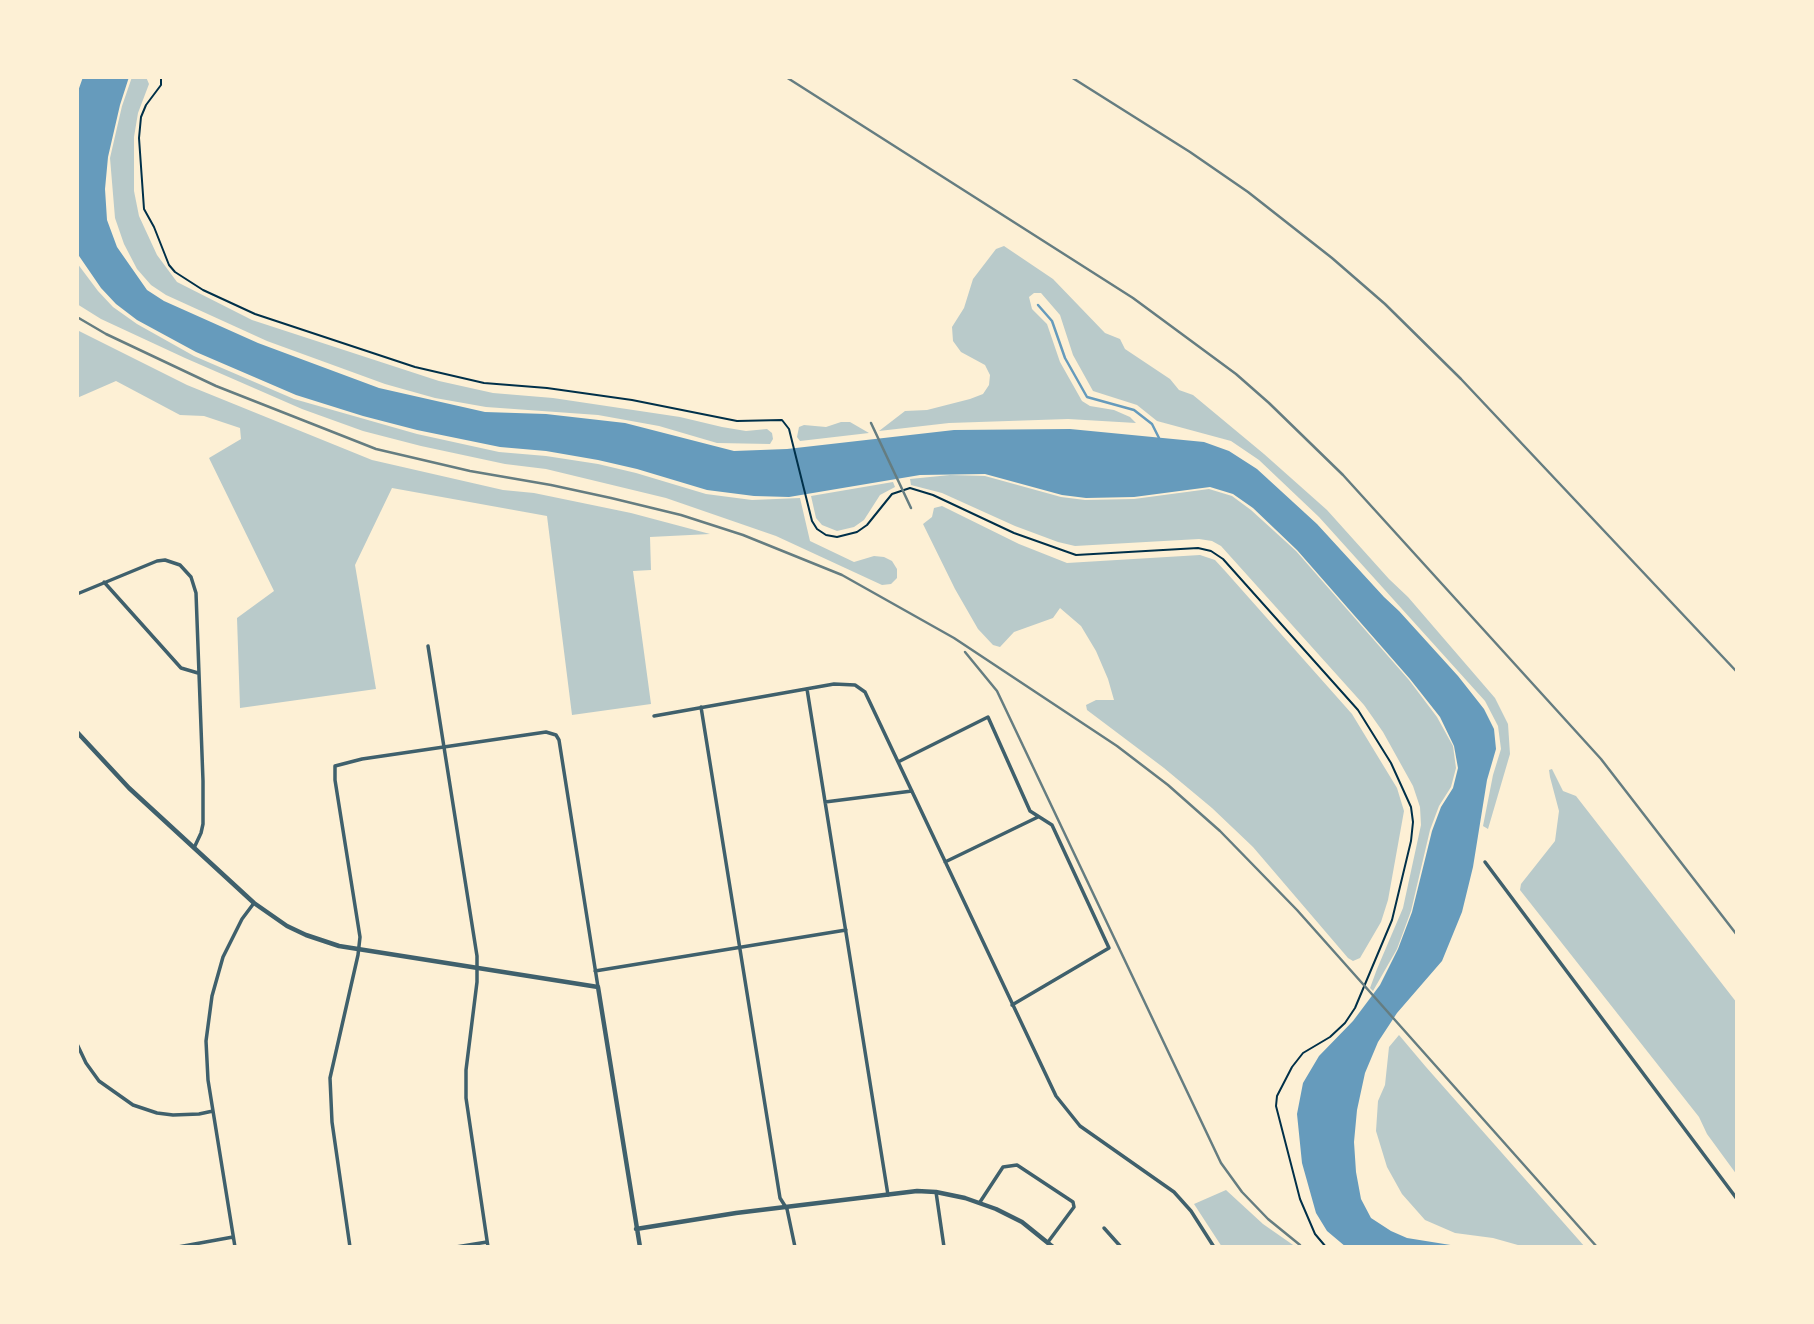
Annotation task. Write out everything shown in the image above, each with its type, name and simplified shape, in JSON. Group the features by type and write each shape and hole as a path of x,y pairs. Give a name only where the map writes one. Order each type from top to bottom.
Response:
{"street":[{"path":"77,594 157,561 180,565 191,577 194,585 197,643 203,824 194,848"},
{"path":"104,582 181,668 198,673"},
{"path":"428,646 478,966 466,1070 467,1098 487,1245 456,1247"},
{"path":"654,716 848,684 865,692 1056,1096 1080,1126 1174,1192 1191,1210 1214,1247"},
{"path":"807,689 888,1195"},
{"path":"701,707 780,1198 786,1207 795,1247"},
{"path":"898,762 988,717 1030,811 1052,825 1109,948 1012,1005"},
{"path":"77,732 129,789 254,903 287,926 331,944 598,987"},
{"path":"350,1247 332,1122 330,1078 359,949 359,930 334,770 338,764 546,732 556,735 560,746 640,1247"},
{"path":"825,802 912,791"},
{"path":"945,862 1039,817"},
{"path":"1485,862 1737,1199"},
{"path":"235,1247 213,1111 206,1041 212,996 231,938 254,903"},
{"path":"595,971 846,930"},
{"path":"77,1044 99,1081 133,1105 173,1115 213,1111"},
{"path":"980,1202 1003,1167 1017,1165 1073,1202 1073,1208 1048,1242"},
{"path":"936,1192 944,1247"},
{"path":"636,1229 786,1207 936,1192 980,1202 1021,1222 1054,1247"},
{"path":"1104,1228 1121,1247"},
{"path":"178,1247 233,1237"}],"path":[{"path":"161,77 161,85 146,105 141,117 139,138 144,209 169,265 184,279 255,314 452,377 632,400 737,421 782,420 789,429 812,521 817,529 827,535 837,537 857,532 867,525 892,494 911,488 933,495 1014,533 1076,555 1191,548 1211,551 1231,567 1364,718 1391,763 1411,807 1413,822 1392,920 1355,1008 1345,1023 1330,1037 1303,1053 1292,1067 1277,1096 1276,1107 1306,1216 1315,1234 1326,1247"}],"shaded area":[{"path":"132,77 146,77 149,84 138,113 134,137 134,191 139,216 157,255 177,282 252,320 439,381 493,393 553,398 680,417 746,431 767,429 772,433 773,439 770,444 717,443 659,426 598,415 486,407 435,398 385,384 267,341 166,295 151,285 137,269 115,218 110,158"},
{"path":"1004,246 1053,279 1105,333 1120,339 1125,349 1170,379 1179,390 1193,395 1327,510 1408,597 1495,698 1508,724 1510,754 1488,829 1483,826 1501,749 1498,726 1485,701 1319,517 1259,460 1231,441 1157,421 1137,405 1093,391 1073,355 1060,315 1041,293 1034,293 1029,297 1032,309 1047,324 1060,362 1082,401 1090,406 1114,410 1130,417 1136,423 1068,419 949,423 879,431 905,411 927,410 983,394 989,385 990,375 985,365 961,352 953,341 952,327 964,308 973,279 996,249"},
{"path":"77,263 113,307 137,324 194,356 294,399 417,434 499,452 598,464 706,494 752,500 800,498 810,541 854,562 874,556 884,557 892,561 897,569 897,578 891,584 882,585 776,536 666,498 546,469 505,464 421,446 363,431 302,409 101,319 77,304"},
{"path":"77,330 187,385 372,460 503,490 534,493 631,513 710,534 650,537 651,570 633,571 651,704 572,715 547,516 392,488 355,565 376,689 240,708 237,618 274,591 209,458 241,439 240,428 204,416 180,415 116,381 77,398"},
{"path":"850,422 869,433 800,441 797,437 799,427 804,425 826,427"},
{"path":"950,475 985,476 1061,497 1085,500 1134,499 1209,489 1232,496 1296,551 1409,680 1437,717 1453,746 1456,768 1451,787 1439,806 1430,830 1411,911 1397,949 1373,991 1370,988 1403,908 1421,825 1420,807 1413,786 1383,732 1364,705 1221,546 1212,541 1199,539 1075,546 1015,526 942,493 911,485 910,479"},
{"path":"893,482 895,487 880,495 864,520 854,527 837,531 822,525 816,518 811,496"},
{"path":"942,506 1019,544 1067,563 1200,555 1215,560 1352,714 1397,788 1404,811 1388,900 1381,922 1360,958 1353,961 1348,958 1253,847 1212,808 1087,710 1086,705 1096,700 1114,700 1096,651 1081,626 1060,608 1053,618 1014,632 1000,647 993,645 978,629 923,524 932,517 934,508"},
{"path":"1552,769 1563,791 1576,796 1737,1003 1737,1175 1707,1134 1699,1117 1520,890 1521,884 1555,841 1559,811 1550,777 1549,770"},
{"path":"1399,1035 1585,1247 1525,1247 1493,1238 1455,1233 1425,1220 1402,1194 1387,1167 1376,1131 1378,1101 1385,1085 1389,1047"},
{"path":"1226,1190 1263,1224 1296,1247 1222,1247 1194,1204"}],"water":[{"path":"83,77 129,77 108,157 105,189 107,220 117,247 147,290 164,301 258,343 379,388 485,412 546,414 625,423 734,451 787,449 954,430 1070,429 1204,442 1229,451 1257,469 1317,524 1399,611 1458,676 1484,709 1494,729 1496,749 1487,780 1473,867 1462,912 1442,961 1397,1013 1378,1042 1365,1073 1354,1142 1361,1199 1371,1218 1407,1238 1463,1247 1346,1247 1327,1231 1316,1213 1302,1163 1297,1114 1303,1083 1319,1056 1353,1021 1380,985 1398,949 1412,912 1432,831 1441,807 1453,788 1458,768 1454,746 1440,717 1297,550 1253,508 1233,494 1210,487 1134,497 1086,498 1062,495 985,474 920,475 789,497 754,496 707,490 598,460 500,447 417,430 296,395 196,352 137,320 101,288 77,253 77,94"}],"waterway":[{"path":"1038,305 1052,321 1065,358 1087,397 1134,410 1152,424 1159,438"}],"railway":[{"path":"786,77 1133,298 1236,374 1269,403 1343,475 1601,759 1737,935"},
{"path":"1071,77 1248,192 1385,304 1461,379 1737,672"},
{"path":"77,317 106,334 216,386 376,449 470,471 611,498 681,515 743,535 842,575 954,638 1117,746 1168,785 1220,831 1297,910 1597,1247"},
{"path":"871,423 911,508"},
{"path":"965,652 997,691 1221,1163 1242,1192 1268,1219 1300,1245"}]}
